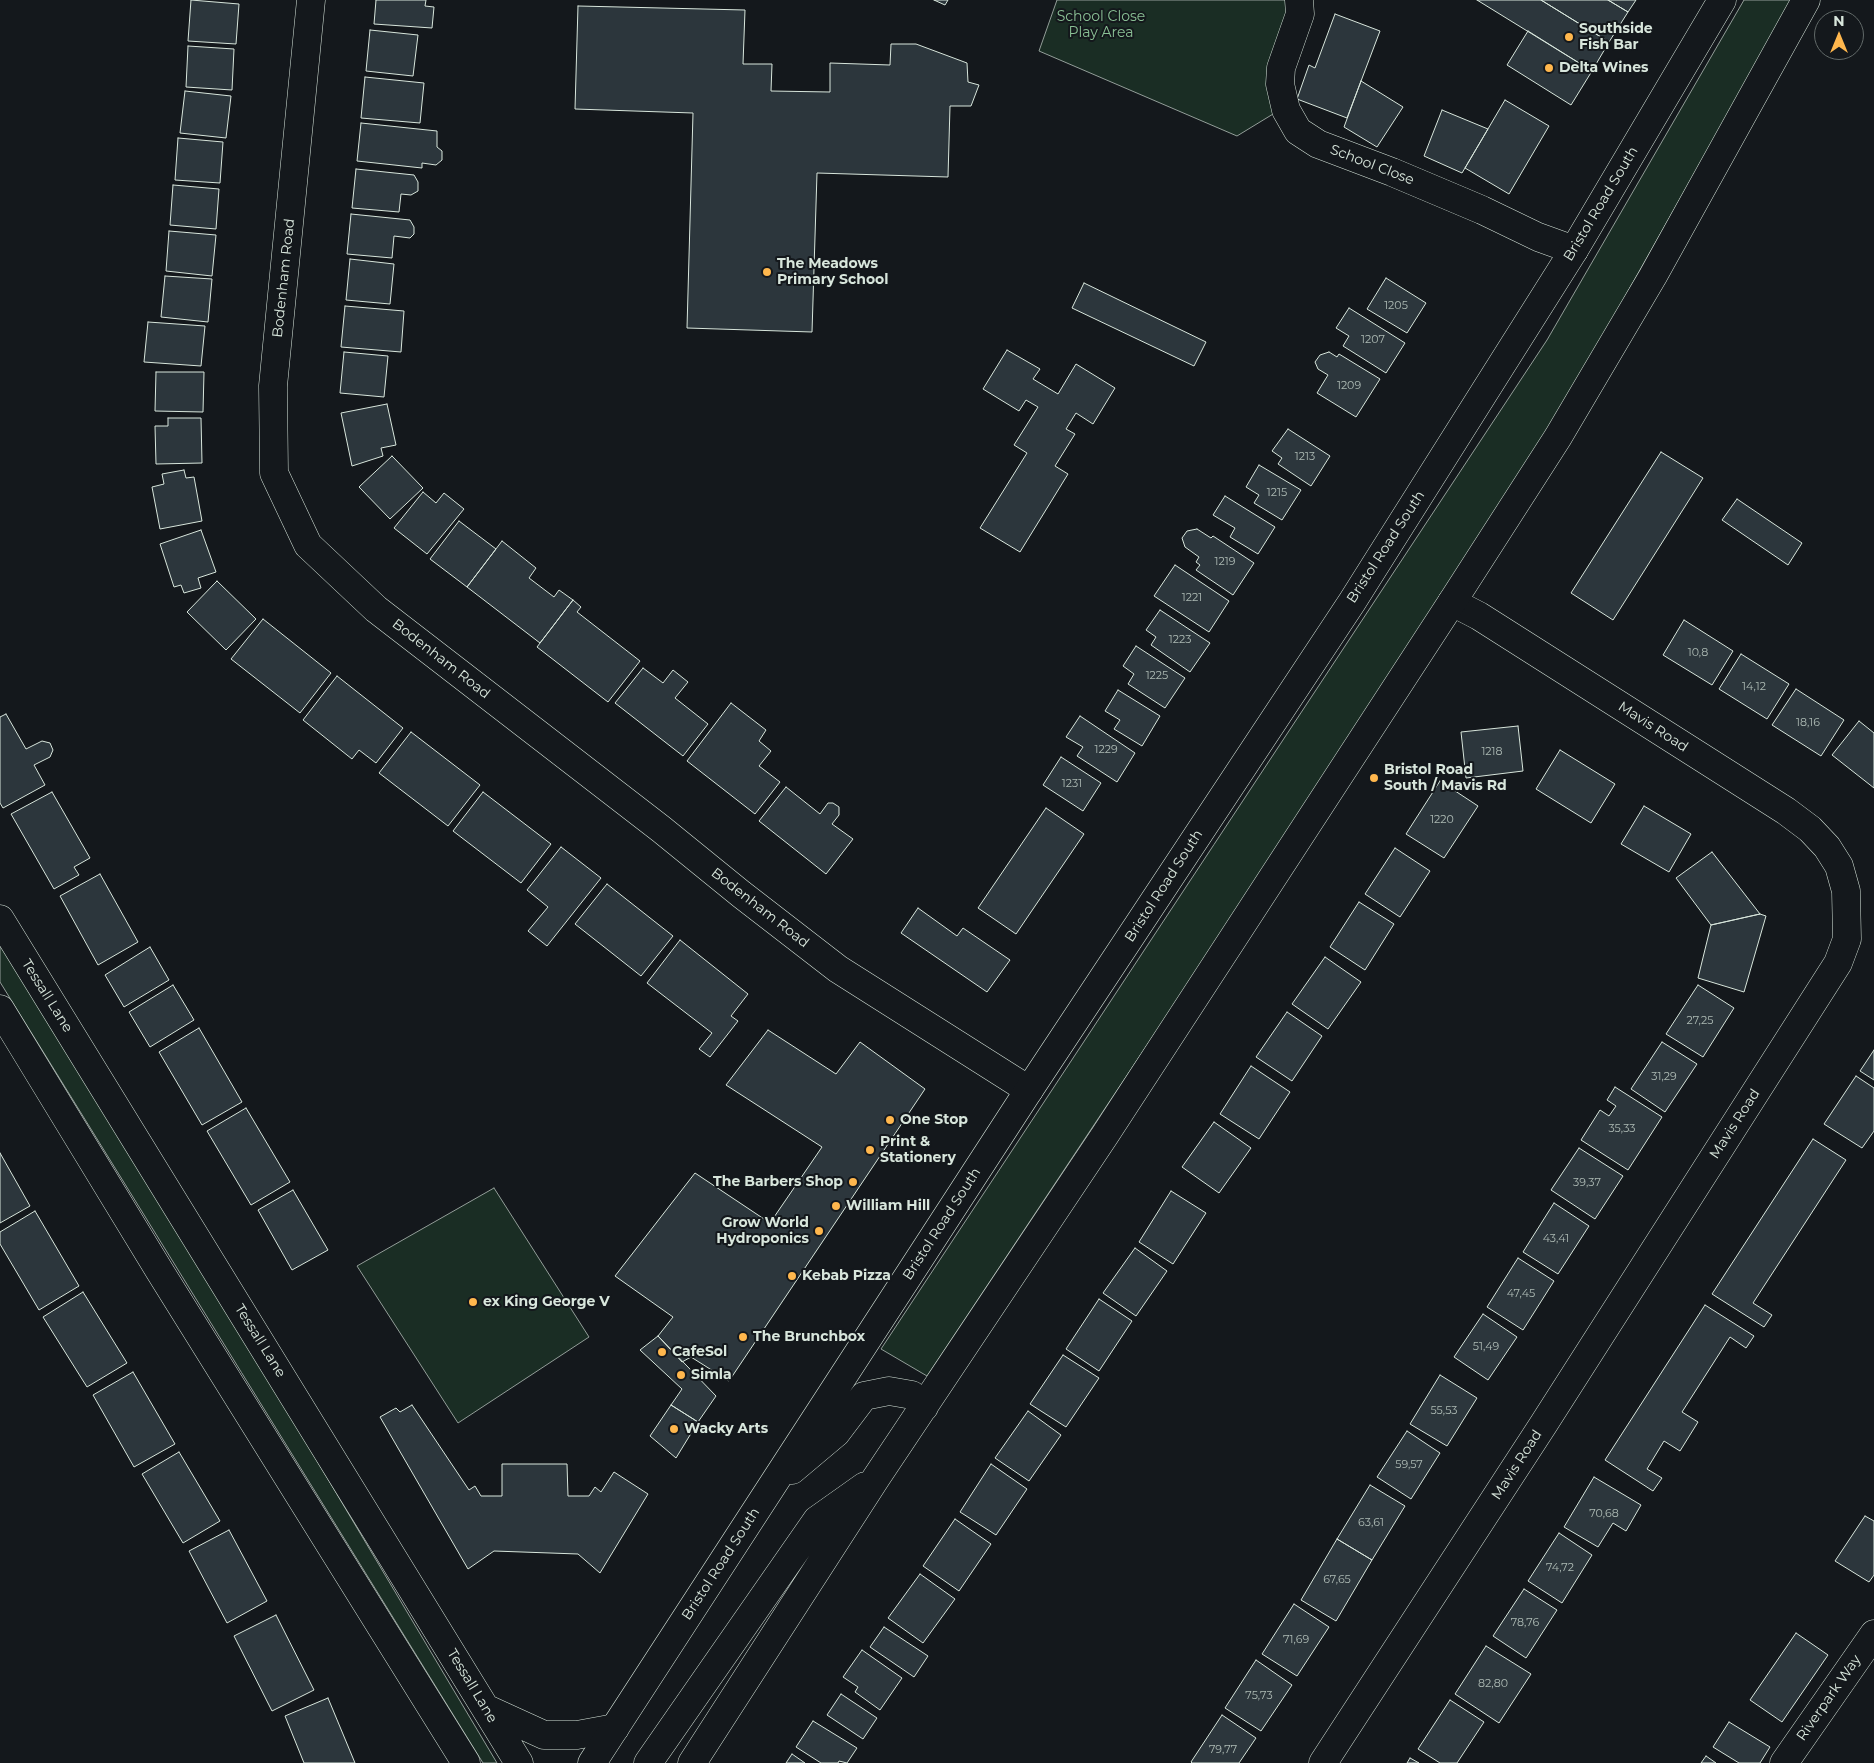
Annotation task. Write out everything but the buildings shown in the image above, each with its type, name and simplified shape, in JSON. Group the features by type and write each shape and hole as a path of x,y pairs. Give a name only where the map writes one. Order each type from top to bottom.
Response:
{"main road":[{"name":"Bodenham Road","path":"311,0 273,386 274,473 308,545 376,609 838,968 1029,1090"},
{"name":"School Close","path":"1299,0 1300,14 1281,68 1280,84 1286,110 1298,131 1318,144 1392,172 1482,210 1538,237 1574,250"},
{"name":"Bristol Road South","path":"592,1763 1029,1090 1346,610 1574,250 1722,0"},
{"path":"692,1763 876,1478 1105,1135 1558,437 1634,309 1806,0"},
{"name":"Mavis Road","path":"1323,1763 1543,1425 1838,963 1847,939 1846,891 1839,866 1827,847 1810,829 1786,811 1479,616 1452,602"},
{"name":"Tessall Lane","path":"0,919 519,1763"},
{"path":"0,1008 154,1261 466,1763"},
{"path":"768,1491 836,1433 864,1396 889,1391 912,1395 924,1407"},
{"path":"648,1763 817,1520 876,1478"},
{"name":"Riverpark Way","path":"1784,1763 1874,1634"},
{"path":"487,1709 544,1735 577,1734 615,1728"}],"green space":[{"name":"School Close Play Area","path":"1057,0 1296,0 1278,111 1237,136 1039,51"},
{"path":"1744,0 1792,0 1565,403 1219,937 927,1376 881,1349 1547,340"},
{"path":"0,933 176,1224 497,1763 483,1763 0,982"},
{"name":"ex King George V","path":"494,1188 589,1337 458,1423 357,1266"}],"place":[{"name":"Southside Fish Bar","path":"1569,37"},
{"name":"Delta Wines","path":"1549,68"},
{"name":"The Meadows Primary School","path":"767,272"},
{"name":"Bristol Road South / Mavis Rd","path":"1374,778"},
{"name":"One Stop","path":"890,1120"},
{"name":"Print & Stationery","path":"870,1150"},
{"name":"The Barbers Shop","path":"853,1182"},
{"name":"William Hill","path":"836,1206"},
{"name":"Grow World Hydroponics","path":"819,1231"},
{"name":"Kebab Pizza","path":"792,1276"},
{"name":"ex King George V","path":"473,1302"},
{"name":"The Brunchbox","path":"743,1337"},
{"name":"CafeSol","path":"662,1352"},
{"name":"Simla","path":"681,1375"},
{"name":"Wacky Arts","path":"674,1429"}]}
